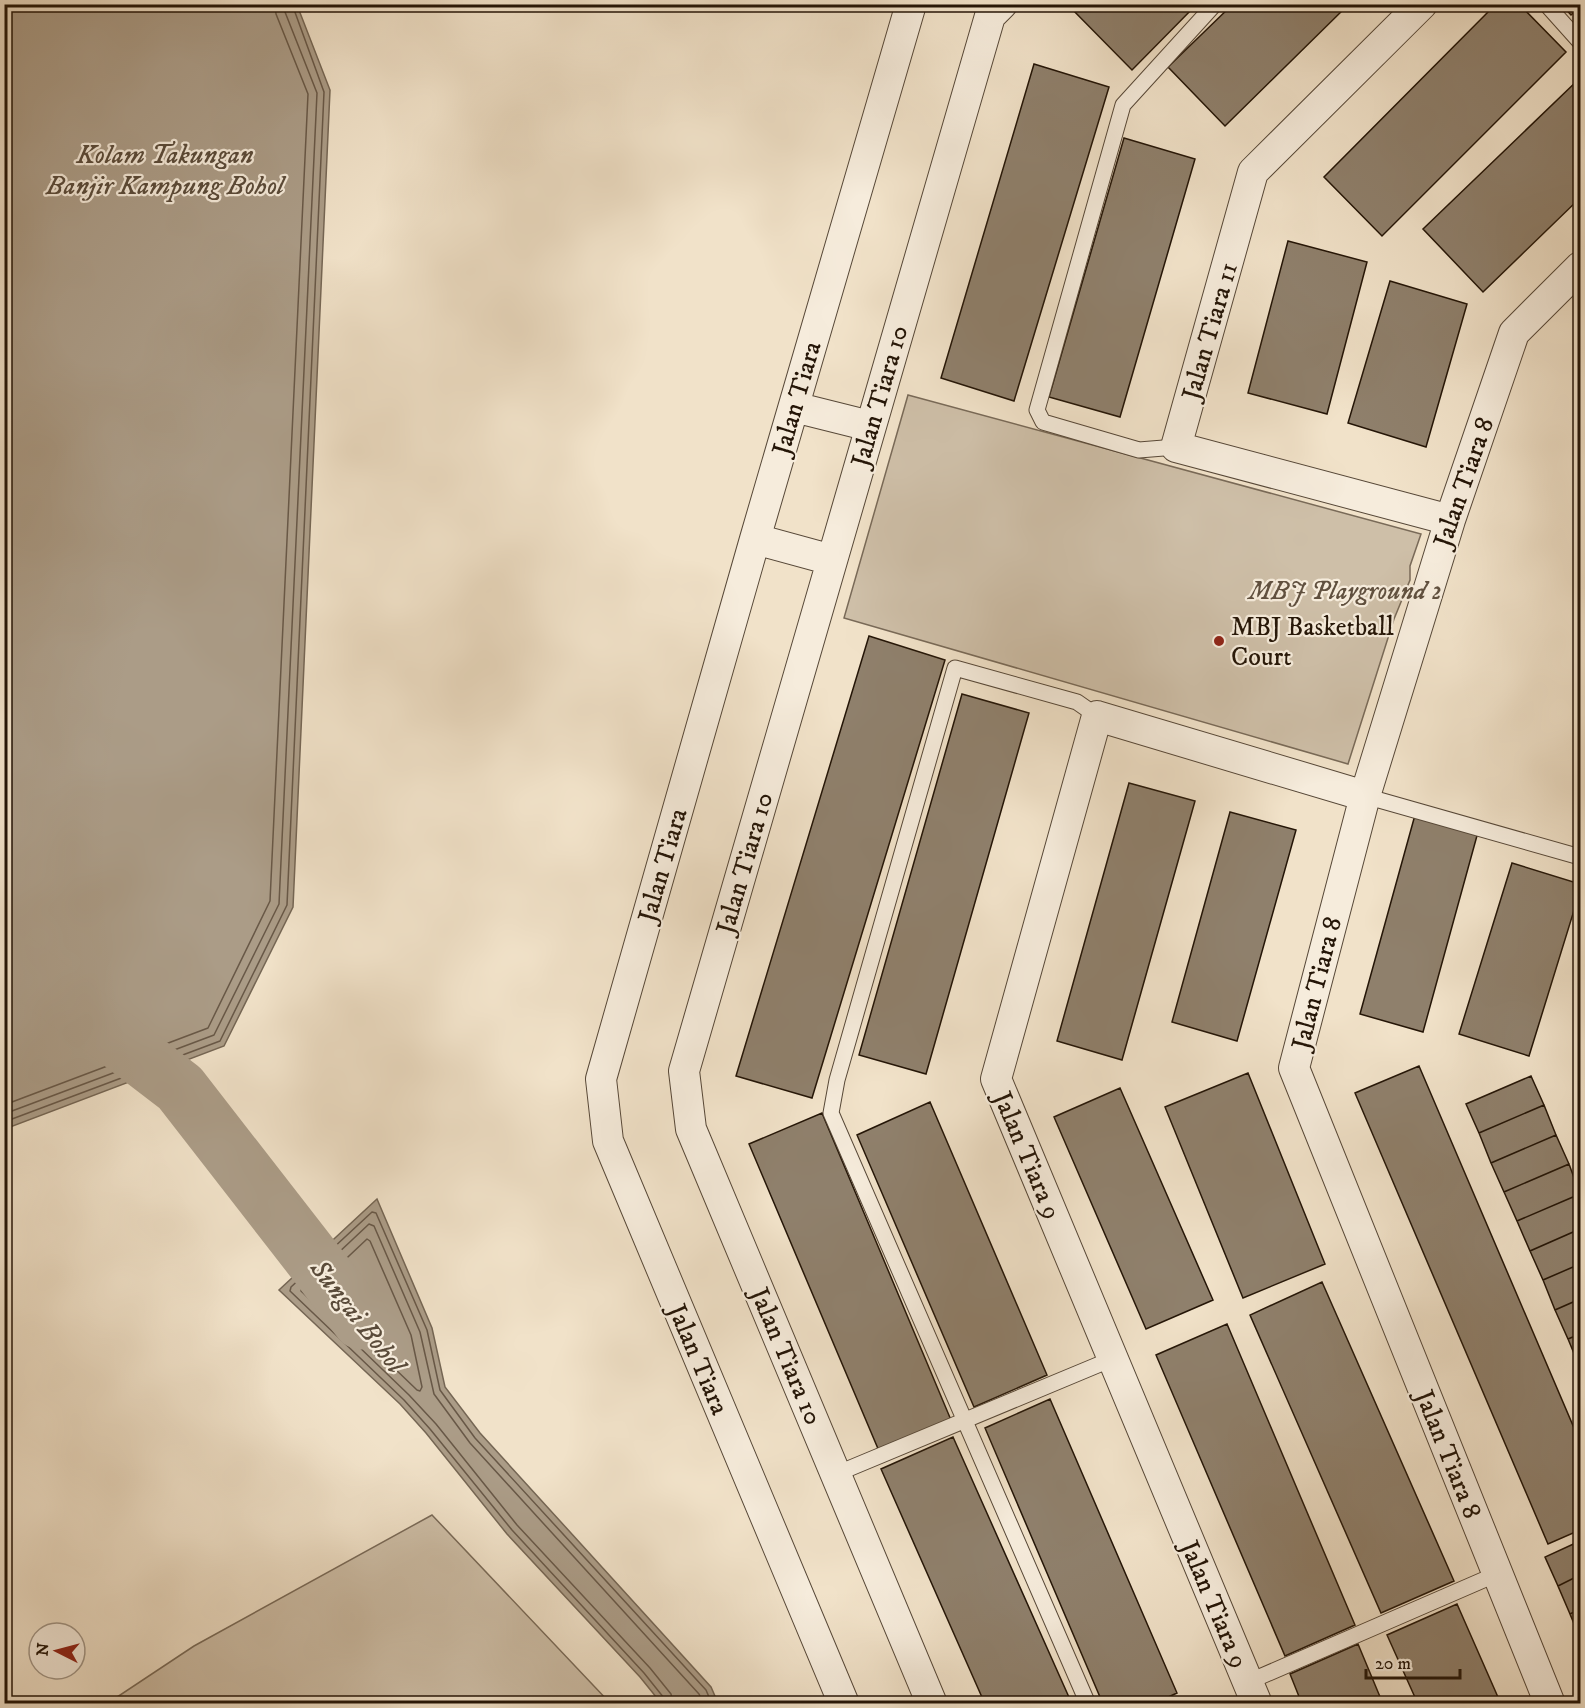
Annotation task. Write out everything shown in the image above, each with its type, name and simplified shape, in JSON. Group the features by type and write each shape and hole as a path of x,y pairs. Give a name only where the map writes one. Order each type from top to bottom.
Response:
{"street":[{"name":"Jalan Tiara","path":"844,1704 608,1141 601,1080 910,4"},
{"name":"Jalan Tiara 10","path":"932,1704 691,1129 684,1071 990,16 1002,4"},
{"name":"Jalan Tiara 11","path":"1176,447 1254,172 1422,4"},
{"name":"Jalan Tiara 8","path":"1550,1704 1294,1068 1365,796 1450,520 1514,333 1581,267"},
{"path":"794,407 870,426"},
{"path":"1176,447 1450,520"},
{"path":"755,539 831,560"},
{"path":"1097,717 1365,796"},
{"name":"Jalan Tiara 9","path":"1097,717 996,1079 1252,1693"}],"lane":[{"path":"1176,447 1139,450 1043,422 1037,410 1123,105 1215,4"},
{"path":"1546,4 1581,42"},
{"path":"1088,1704 831,1113 832,1098 955,668 1077,702 1097,717"},
{"path":"1365,796 1581,857"},
{"path":"836,1474 1112,1359"},
{"path":"1252,1693 1497,1574"}],"green space":[{"name":"MBJ Playground 2","path":"908,395 1421,534 1410,566 1410,580 1394,619 1348,764 844,618"},
{"path":"432,1515 610,1703 108,1703 194,1646"}],"water":[{"name":"Kolam Takungan Banjir Kampung Bohol","path":"5,4 297,5 330,90 293,907 224,1046 5,1129"},
{"path":"377,1199 432,1328 445,1387 480,1433 711,1687 718,1703 661,1703 640,1677 507,1534 400,1404 279,1290"}],"building":[{"path":"1067,4 1197,4 1132,70"},
{"path":"1233,4 1349,4 1225,126 1168,67"},
{"path":"1496,4 1519,4 1566,52 1382,236 1324,177"},
{"path":"1561,4 1580,4 1580,7 1571,15"},
{"path":"1034,64 1109,87 1014,401 941,378"},
{"path":"1580,78 1580,198 1483,292 1423,229"},
{"path":"1124,138 1195,159 1120,417 1049,397"},
{"path":"1288,241 1367,262 1327,414 1248,393"},
{"path":"1390,281 1467,304 1426,447 1348,423"},
{"path":"869,636 945,660 812,1098 736,1076"},
{"path":"962,694 1029,713 926,1074 859,1055"},
{"path":"1129,783 1195,801 1122,1060 1057,1041"},
{"path":"1230,812 1296,830 1237,1041 1172,1022"},
{"path":"1415,815 1478,832 1423,1032 1360,1014"},
{"path":"1512,863 1580,884 1580,891 1529,1056 1459,1034"},
{"path":"1419,1066 1580,1442 1580,1530 1548,1544 1355,1093"},
{"path":"1248,1073 1325,1264 1243,1298 1165,1107"},
{"path":"1531,1076 1544,1105 1479,1133 1466,1104"},
{"path":"1120,1088 1213,1300 1146,1329 1054,1117"},
{"path":"930,1102 1047,1375 974,1407 857,1135"},
{"path":"1544,1105 1556,1135 1491,1163 1479,1133"},
{"path":"822,1113 951,1420 879,1451 749,1144"},
{"path":"1556,1135 1569,1164 1504,1192 1491,1163"},
{"path":"1569,1164 1580,1194 1517,1221 1504,1192"},
{"path":"1580,1194 1580,1229 1530,1251 1517,1221"},
{"path":"1580,1229 1580,1264 1543,1280 1530,1251"},
{"path":"1580,1264 1580,1299 1555,1310 1543,1280"},
{"path":"1322,1282 1454,1581 1381,1613 1250,1315"},
{"path":"1580,1299 1580,1334 1568,1339 1555,1310"},
{"path":"1227,1324 1355,1625 1285,1656 1156,1355"},
{"path":"1580,1334 1580,1368 1568,1339"},
{"path":"1050,1399 1177,1693 1153,1704 1103,1704 985,1428"},
{"path":"953,1437 1072,1704 985,1704 881,1469"},
{"path":"1580,1541 1580,1575 1558,1586 1545,1557"},
{"path":"1580,1575 1580,1609 1570,1614 1558,1586"},
{"path":"1457,1604 1501,1704 1418,1704 1387,1635"},
{"path":"1580,1609 1580,1638 1570,1614"},
{"path":"1358,1644 1383,1704 1302,1704 1290,1674"}],"waterway":[{"name":"Sungai Bohol","path":"4,953 180,1088 361,1321"}],"place":[{"name":"MBJ Basketball Court","path":"1219,641"}]}
